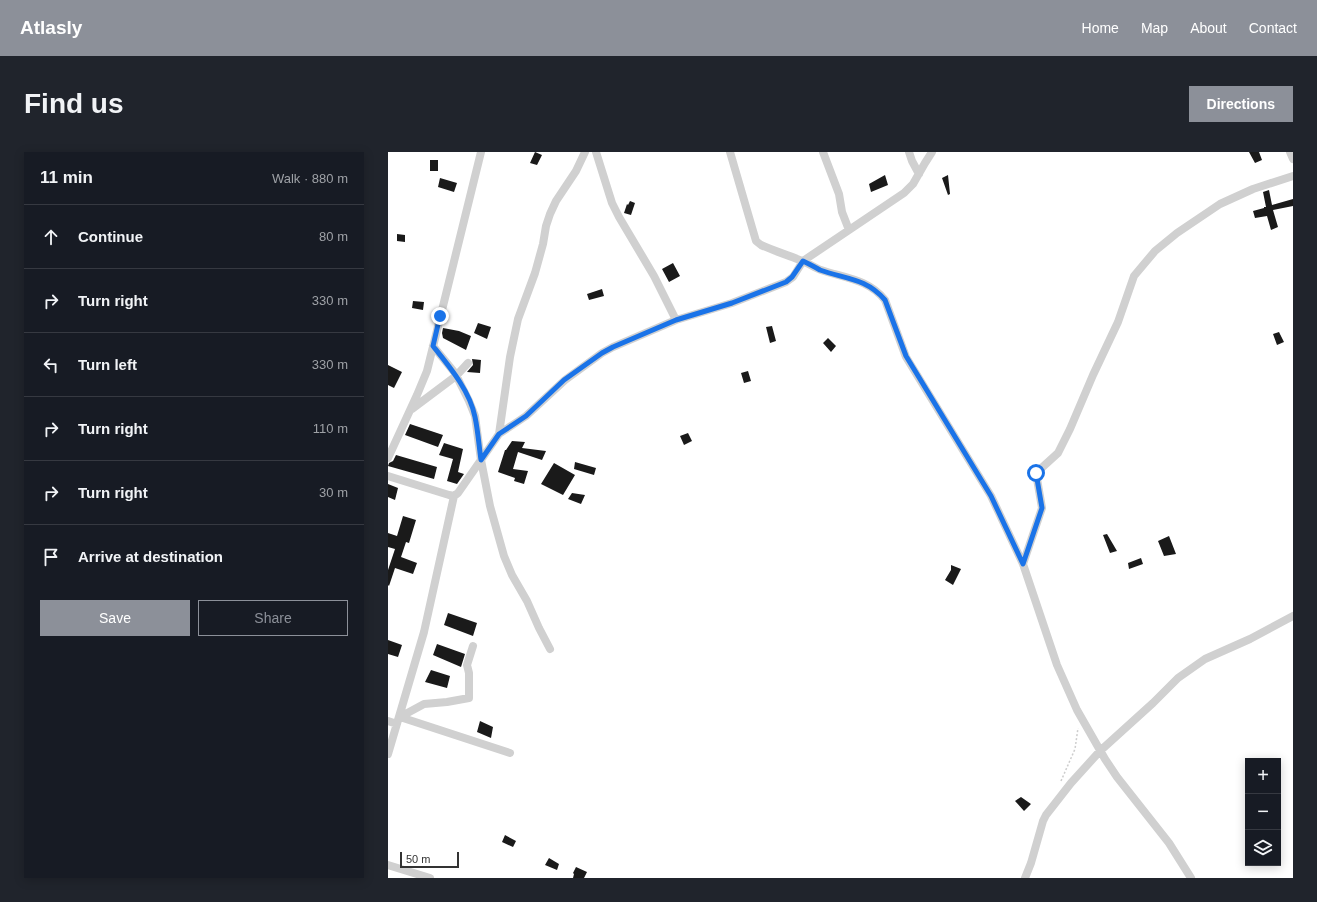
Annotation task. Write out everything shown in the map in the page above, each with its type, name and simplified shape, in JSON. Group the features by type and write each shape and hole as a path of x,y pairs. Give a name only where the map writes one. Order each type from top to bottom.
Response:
{"street":[{"path":"388,458 427,371 481,152"},
{"path":"499,434 510,358 518,319 535,273 546,226 556,201 576,171 586,152"},
{"path":"596,152 612,203 619,218 654,276 676,320"},
{"path":"730,152 756,241 761,245 803,261 821,270 852,278 879,293 885,300 906,356 991,496 1023,564 1057,665 1077,710 1100,751 1117,777 1169,843 1191,878"},
{"path":"823,152 839,194 842,212 849,230"},
{"path":"909,152 912,161 920,174"},
{"path":"388,754 424,632 454,496 458,493 499,434 526,416 564,380 613,347 676,320 732,303 786,282 796,273 803,261 904,193 920,174 932,152"},
{"path":"1290,152 1293,159"},
{"path":"1023,564 1042,508 1036,473 1058,453 1070,429 1118,322 1134,276 1155,251 1177,233 1220,204 1253,189 1293,176"},
{"path":"433,346 456,376 475,416 481,460 490,506 504,556 512,575 527,601 550,649"},
{"path":"410,410 456,376 468,363"},
{"path":"388,476 454,496"},
{"path":"1025,878 1031,863 1043,821 1071,782 1100,751 1183,674 1205,659 1250,639 1293,616"},
{"path":"398,721 424,704 469,698 469,673 466,665 473,646"},
{"path":"388,721 398,721 510,753"},
{"path":"388,865 430,878"}],"path":[{"path":"1058,800 1059,787 1075,749 1078,728"}],"building":[{"path":"535,152 542,155 537,165 530,163"},
{"path":"1249,152 1259,152 1262,160 1255,163"},
{"path":"430,160 438,160 438,171 430,171"},
{"path":"885,175 888,185 871,192 869,184"},
{"path":"948,175 950,194 948,195 942,178"},
{"path":"440,178 457,183 454,192 438,187"},
{"path":"1269,190 1272,205 1293,199 1293,206 1273,210 1278,227 1271,230 1267,216 1255,218 1253,211 1266,207 1263,192"},
{"path":"630,201 635,203 631,215 624,213 627,204 628,205"},
{"path":"397,234 405,235 405,242 397,241"},
{"path":"673,263 680,276 669,282 662,269"},
{"path":"602,289 604,296 589,300 587,294"},
{"path":"413,301 424,302 423,310 412,308"},
{"path":"478,323 491,327 487,339 474,333"},
{"path":"772,326 776,341 770,343 766,327"},
{"path":"443,328 459,331 471,336 466,350 443,338"},
{"path":"1279,332 1284,342 1277,345 1273,334"},
{"path":"828,338 836,346 831,352 823,343"},
{"path":"472,359 481,360 480,373 467,372 473,365"},
{"path":"388,365 402,372 394,388 388,385"},
{"path":"748,371 751,381 744,383 741,373"},
{"path":"410,424 443,435 438,447 405,435"},
{"path":"688,433 692,441 684,445 680,436"},
{"path":"512,441 525,442 522,448 546,451 542,460 518,452 513,469 528,471 524,484 514,481 515,478 498,472 505,450"},
{"path":"444,443 463,449 458,472 464,474 457,484 447,481 453,459 439,455"},
{"path":"396,455 437,467 434,479 388,466"},
{"path":"575,462 596,468 594,475 574,469"},
{"path":"554,463 575,475 563,495 541,484"},
{"path":"388,484 398,488 395,500 388,497"},
{"path":"572,493 585,495 581,504 568,499"},
{"path":"403,516 416,520 409,543 406,542 401,557 417,563 413,574 395,568 389,586 388,570 395,549 388,547 388,533 397,536"},
{"path":"1107,534 1117,551 1110,553 1103,535"},
{"path":"1169,536 1176,554 1164,556 1158,541"},
{"path":"1141,558 1143,564 1129,569 1128,563"},
{"path":"951,565 961,569 953,585 945,580 951,570"},
{"path":"448,613 477,623 473,636 444,625"},
{"path":"388,640 402,645 398,657 388,654"},
{"path":"437,644 465,654 461,667 433,655"},
{"path":"431,670 450,676 447,688 425,682"},
{"path":"480,721 493,727 491,738 477,732"},
{"path":"1021,797 1031,804 1024,811 1015,801"},
{"path":"505,835 516,841 513,847 502,842"},
{"path":"549,858 559,864 557,870 545,865"},
{"path":"576,867 587,872 584,878 573,878 573,873"}],"route":[{"path":"440,316 433,346 455,373 469,401 475,416 481,460 499,434 526,416 564,380 579,371 602,353 676,320 732,303 786,282 792,277 803,261 821,270 852,278 879,293 885,300 906,356 991,496 1023,564 1042,508 1036,473"}]}
